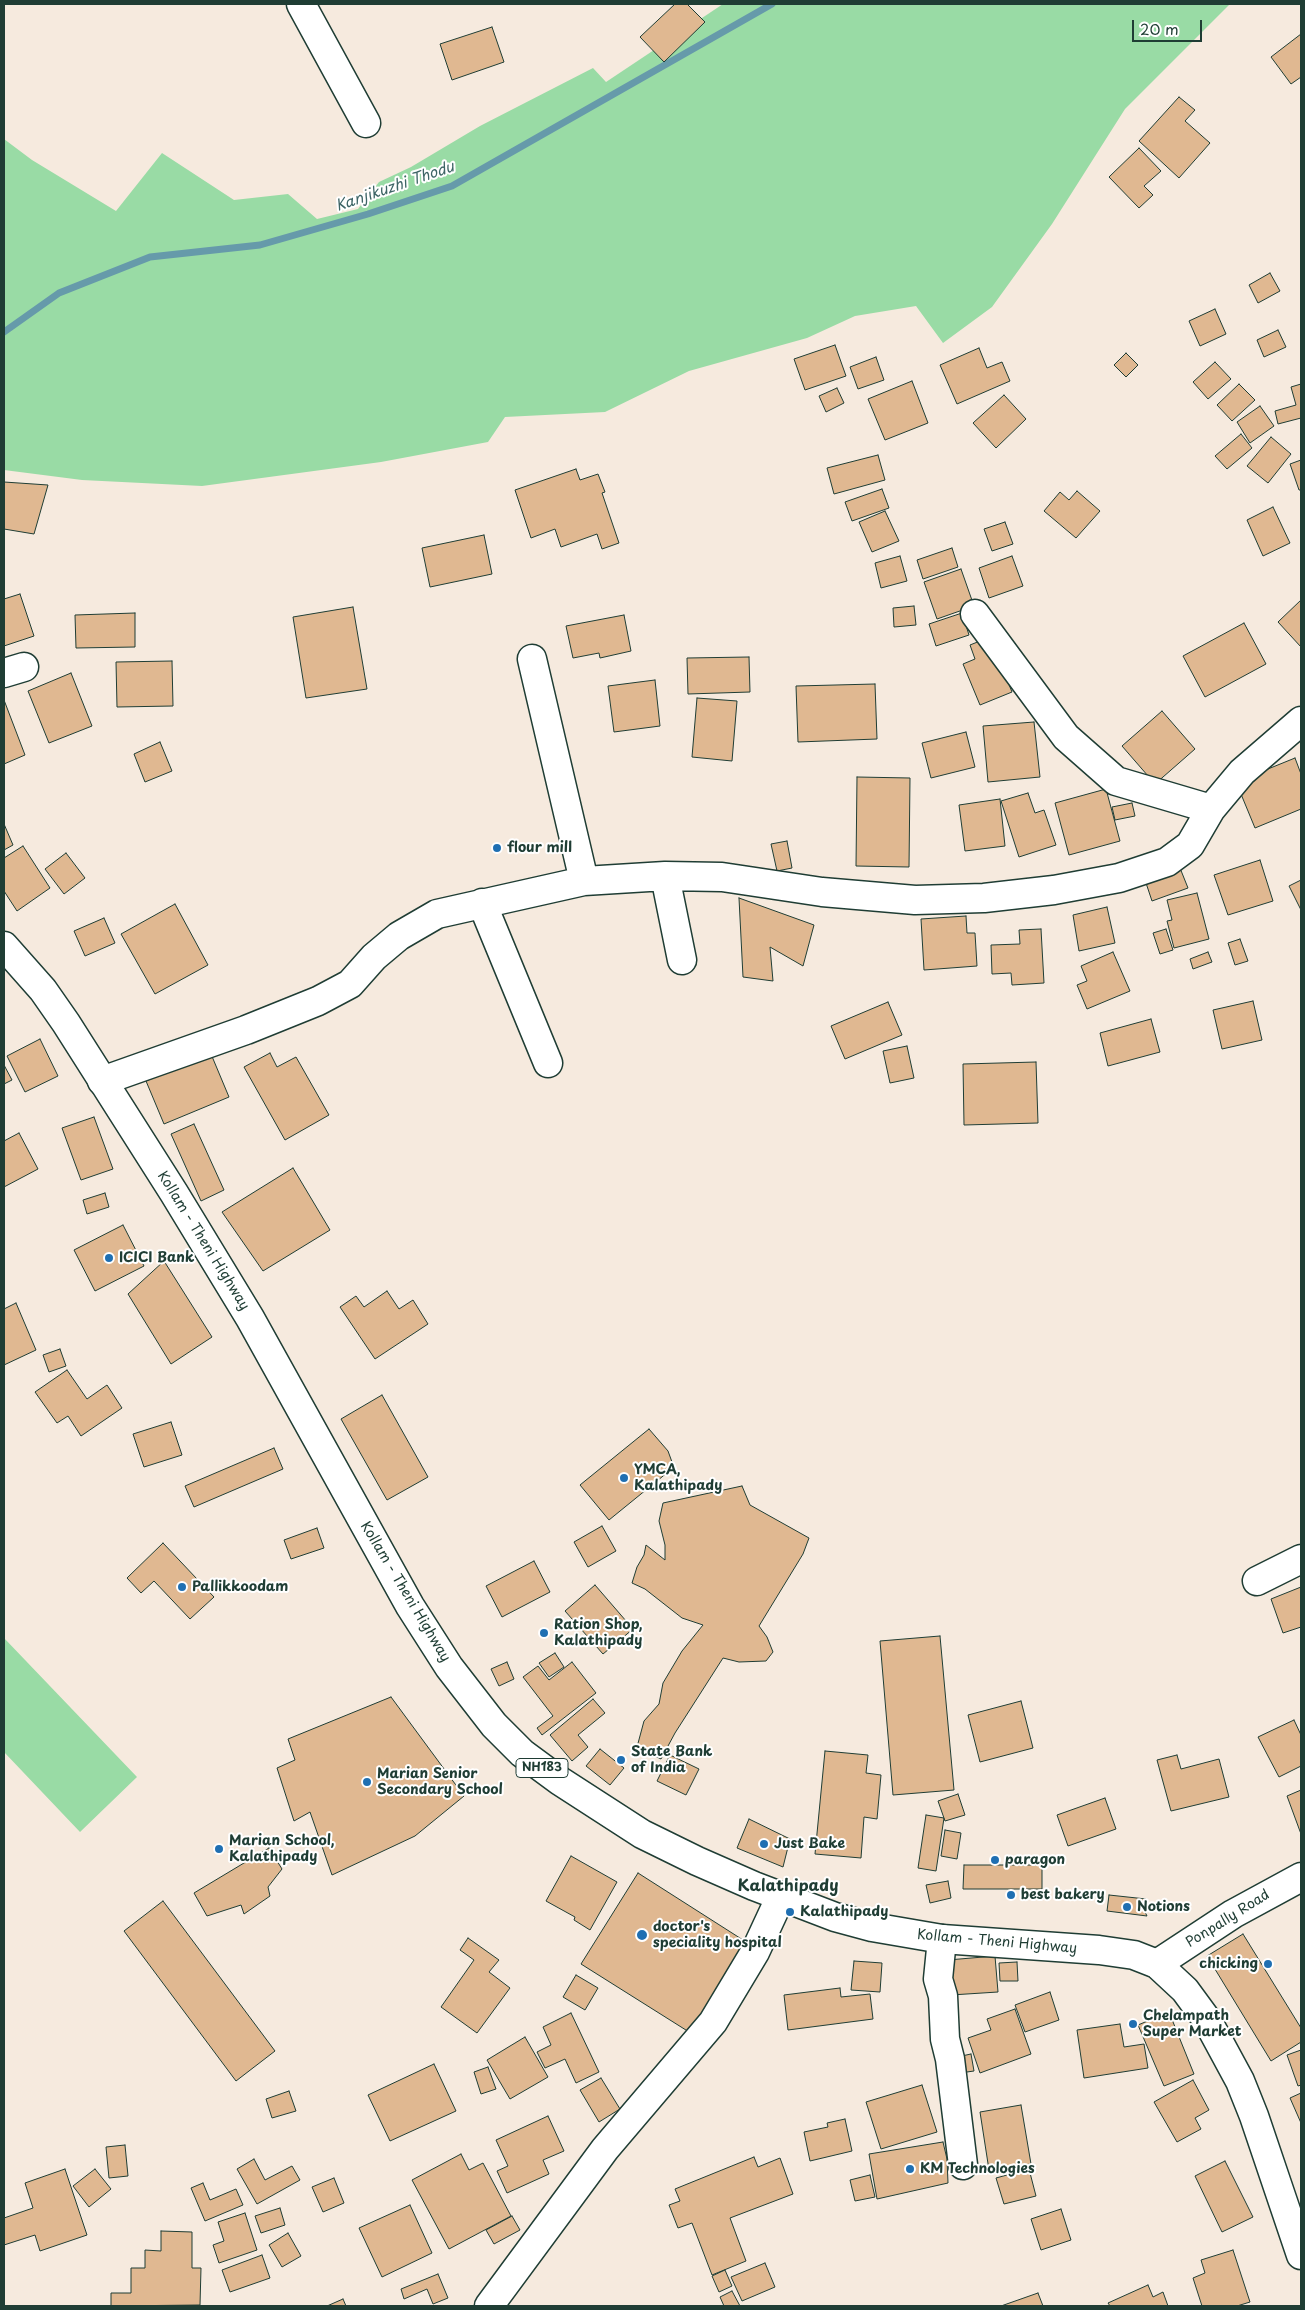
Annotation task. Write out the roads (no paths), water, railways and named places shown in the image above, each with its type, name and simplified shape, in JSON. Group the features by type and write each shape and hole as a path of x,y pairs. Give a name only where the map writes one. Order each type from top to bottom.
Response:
{"main road":[{"path":"301,4 366,123"},
{"path":"975,614 1066,737 1116,781 1211,809"},
{"path":"532,659 584,881"},
{"path":"102,1081 246,1030 318,1001 350,984 374,957 407,931 437,914 584,881 666,876 722,877 822,892 915,900 984,898 1054,890 1119,878 1167,862 1190,845 1211,809 1242,772 1301,721"},
{"path":"666,876 682,960"},
{"path":"482,903 548,1063"},
{"name":"Kollam - Theni Highway","path":"6,953 43,990 102,1081 250,1318 410,1606 473,1701 494,1725 522,1753 602,1810 642,1834 696,1861 835,1917 872,1927 942,1939 1099,1950 1134,1955 1157,1964 1185,1990 1207,2020 1240,2081 1254,2116 1301,2255"},
{"path":"1257,1581 1301,1559"},
{"name":"Ponpally Road","path":"1157,1964 1233,1914 1301,1877"},
{"path":"489,2306 605,2149 713,2022 734,1990 755,1952 781,1896"},
{"path":"942,1939 938,1979 943,1996 945,2039 950,2059 963,2165"}],"waterway":[{"name":"Kanjikuzhi Thodu","path":"4,332 59,293 150,257 260,245 368,214 452,186 772,4"}],"place":[{"name":"flour mill","path":"497,848"},
{"name":"ICICI Bank","path":"109,1258"},
{"name":"YMCA, Kalathipady","path":"624,1478"},
{"name":"Pallikkoodam","path":"182,1587"},
{"name":"Ration Shop, Kalathipady","path":"544,1633"},
{"name":"State Bank of India","path":"621,1760"},
{"name":"Marian Senior Secondary School","path":"367,1782"},
{"name":"Just Bake","path":"764,1844"},
{"name":"Marian School, Kalathipady","path":"219,1849"},
{"name":"paragon","path":"995,1860"},
{"name":"best bakery","path":"1011,1895"},
{"name":"Notions","path":"1127,1907"},
{"name":"Kalathipady","path":"790,1912"},
{"name":"doctor's speciality hospital","path":"642,1935"},
{"name":"chicking","path":"1268,1964"},
{"name":"Chelampath Super Market","path":"1133,2024"},
{"name":"KM Technologies","path":"910,2169"}],"district":[{"name":"Kalathipady","path":"788,1887"}]}
